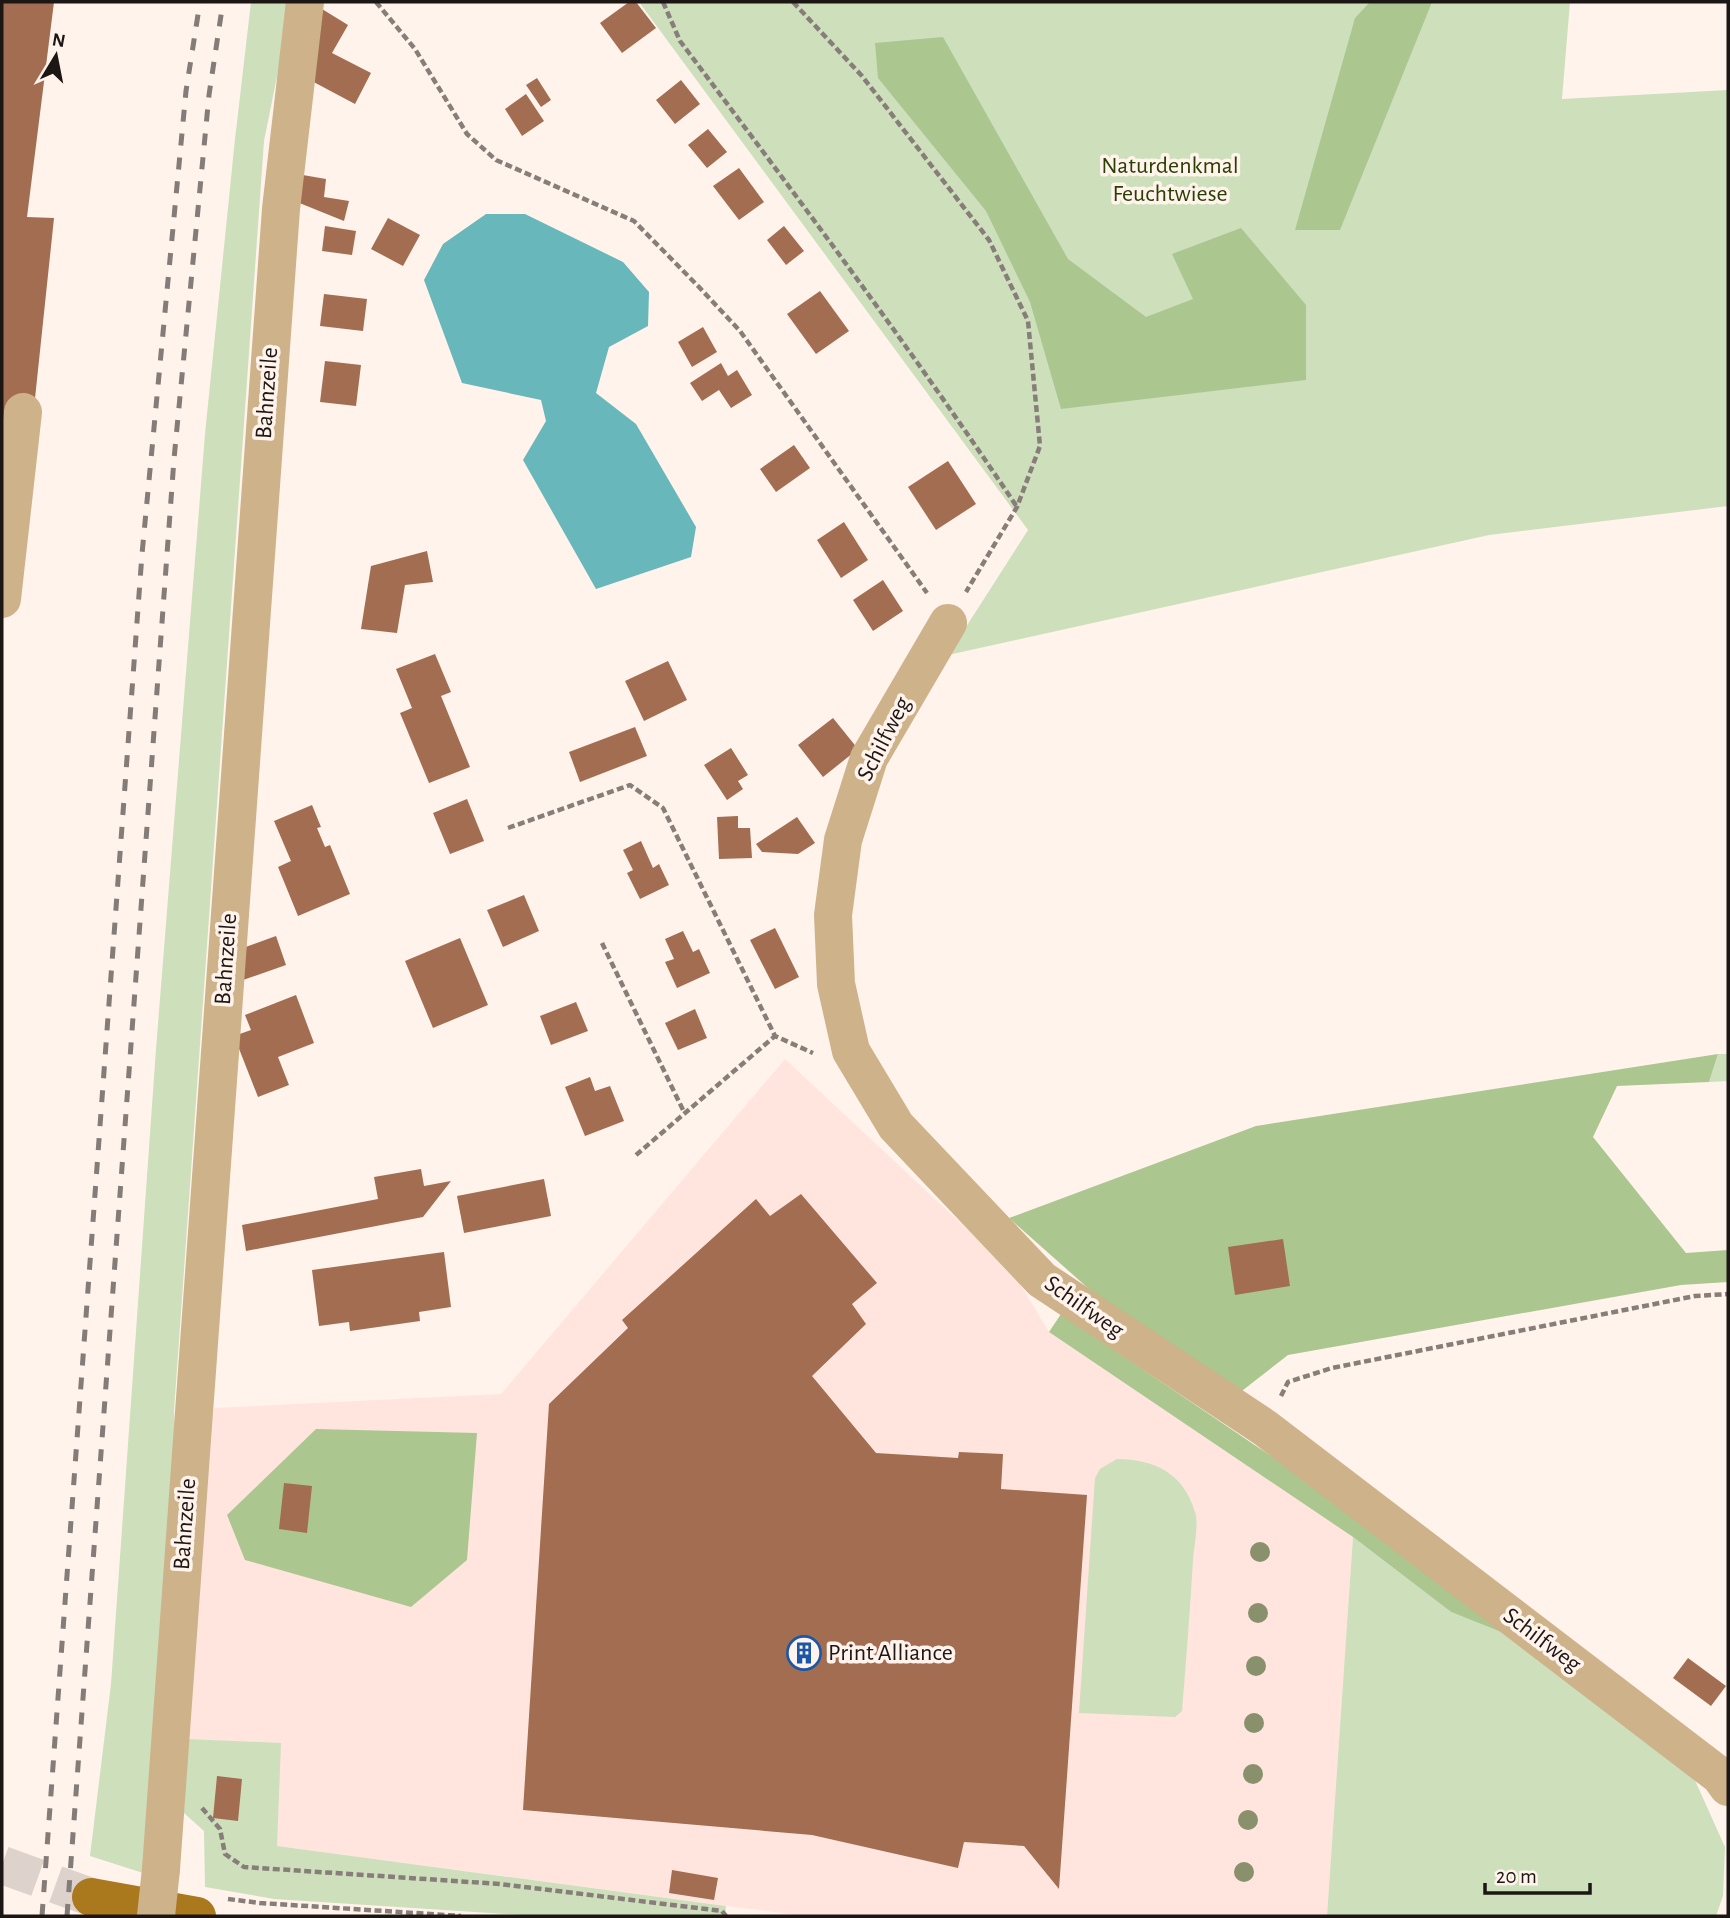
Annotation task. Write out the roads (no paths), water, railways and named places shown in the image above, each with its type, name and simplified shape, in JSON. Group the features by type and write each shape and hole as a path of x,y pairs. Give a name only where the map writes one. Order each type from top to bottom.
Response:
{"main road":[{"path":"90,1897 208,1907"}],"street":[{"name":"Bahnzeile","path":"156,1916 281,209 305,2"},
{"path":"2,599 23,412"},
{"name":"Schilfweg","path":"948,623 869,758 843,840 833,915 836,984 851,1051 896,1126 1042,1280 1265,1428 1720,1776 1728,1787"}],"water":[{"path":"486,214 525,214 623,262 649,292 648,326 609,347 596,393 636,424 696,527 691,557 596,589 523,460 546,421 541,400 462,383 424,280 443,244"}],"tunnel":[{"path":"2,1865 91,1897"}],"railway":[{"path":"42,1916 142,554 186,91 200,2"},
{"path":"67,1916 174,459 209,95 223,2"}],"place":[{"name":"Print Alliance","path":"804,1653"}],"park label":[{"name":"Naturdenkmal Feuchtwiese","path":"1170,180"}]}
